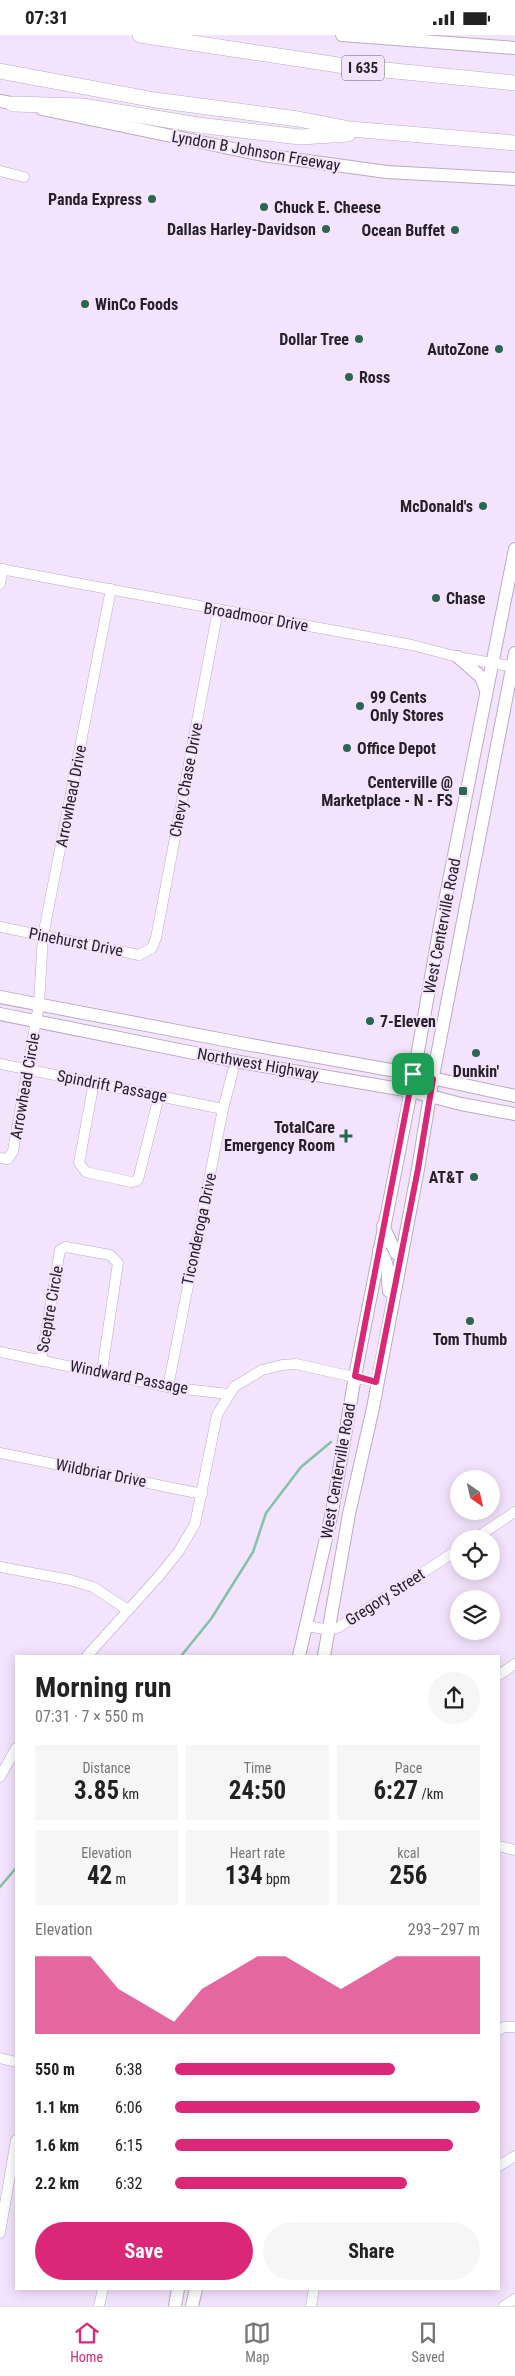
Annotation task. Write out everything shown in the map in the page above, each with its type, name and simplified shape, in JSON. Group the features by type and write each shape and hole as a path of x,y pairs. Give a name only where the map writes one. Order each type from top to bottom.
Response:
{"highway":[{"name":"I 635","path":"140,35 345,66 515,83"},
{"name":"Lyndon B Johnson Freeway","path":"0,71 155,101 380,133 515,143"},
{"path":"6,102 82,106 198,125 300,137 380,133"}],"main road":[{"path":"342,35 515,48"},
{"name":"Lyndon B Johnson Freeway","path":"6,102 263,155 387,172 515,179"},
{"name":"West Centerville Road","path":"299,1655 332,1512 355,1376 411,1091 440,926 515,549"},
{"name":"West Centerville Road","path":"324,1655 349,1515 392,1306 433,1079 514,667 515,653"},
{"path":"458,657 480,676 486,691"},
{"path":"506,702 515,686"},
{"path":"463,810 485,815"},
{"path":"440,926 462,932"},
{"name":"Northwest Highway","path":"0,997 413,1074 515,1096"},
{"name":"Northwest Highway","path":"0,1014 285,1069 411,1091 430,1097 515,1114"},
{"path":"285,1069 288,1051"},
{"path":"383,1226 394,1249 401,1256"},
{"path":"379,1250 384,1256 388,1267 388,1288 392,1306"},
{"path":"332,1512 349,1515"},
{"path":"175,2306 178,2290"},
{"path":"192,2306 196,2290"}],"street":[{"path":"0,171 24,177"},
{"path":"0,584 1,569"},
{"name":"Broadmoor Drive","path":"1,569 412,645 458,657 514,667"},
{"name":"Arrowhead Drive","path":"40,1004 43,936 111,589"},
{"name":"Chevy Chase Drive","path":"152,948 156,938 218,610"},
{"name":"Pinehurst Drive","path":"0,927 139,955 152,948"},
{"name":"Arrowhead Circle","path":"0,1158 8,1159 13,1151 40,1004"},
{"name":"Spindrift Passage","path":"0,1064 223,1109"},
{"name":"Ticonderoga Drive","path":"168,1387 223,1109 233,1071"},
{"path":"94,1082 79,1163 86,1172 131,1182 137,1181 139,1176 158,1096"},
{"name":"Sceptre Circle","path":"41,1361 60,1250 66,1247 110,1255 118,1263 102,1371"},
{"name":"Windward Passage","path":"0,1352 102,1371 168,1387 228,1394"},
{"path":"88,1655 179,1551 195,1524 217,1415 228,1394 244,1379 262,1370 282,1365 296,1364 376,1382"},
{"name":"Wildbriar Drive","path":"0,1453 202,1494"},
{"path":"488,1530 515,1512"},
{"name":"Gregory Street","path":"306,1626 330,1630 339,1627 450,1555"},
{"path":"0,1567 70,1580 93,1587 128,1610"},
{"path":"500,1674 515,1664"},
{"path":"0,1777 15,1750"},
{"path":"500,1846 515,1850"},
{"path":"500,2029 504,2027 515,2027"},
{"path":"0,2058 15,2062"},
{"path":"0,2233 15,2146"},
{"path":"500,2165 515,2156"},
{"path":"99,2306 103,2290"},
{"path":"311,2306 314,2290"},
{"path":"504,2306 515,2299"}],"waterway":[{"path":"182,1655 211,1619 253,1552 266,1513 301,1467 331,1442"},
{"path":"0,1887 15,1869"}],"place":[{"name":"Panda Express","path":"152,199"},
{"name":"Chuck E. Cheese","path":"264,207"},
{"name":"Dallas Harley-Davidson","path":"326,229"},
{"name":"Ocean Buffet","path":"455,230"},
{"name":"WinCo Foods","path":"85,304"},
{"name":"Dollar Tree","path":"359,339"},
{"name":"AutoZone","path":"499,349"},
{"name":"Ross","path":"349,377"},
{"name":"McDonald's","path":"483,506"},
{"name":"Chase","path":"436,598"},
{"name":"99 Cents Only Stores","path":"360,706"},
{"name":"Office Depot","path":"347,748"},
{"name":"Centerville @ Marketplace - N - FS","path":"463,791"},
{"name":"7-Eleven","path":"370,1021"},
{"name":"Dunkin'","path":"476,1053"},
{"name":"TotalCare Emergency Room","path":"346,1136"},
{"name":"AT&T","path":"474,1177"},
{"name":"Tom Thumb","path":"470,1321"}],"route":[{"path":"413,1074 433,1079 418,1169 376,1382 355,1376 413,1074"}]}
